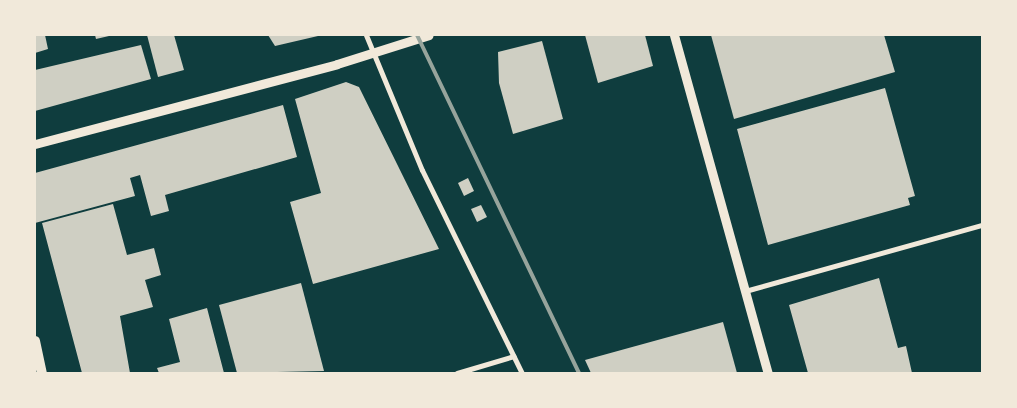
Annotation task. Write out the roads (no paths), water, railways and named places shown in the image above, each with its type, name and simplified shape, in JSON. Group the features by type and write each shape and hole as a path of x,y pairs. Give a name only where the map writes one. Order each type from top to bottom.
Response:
{"main road":[{"path":"35,341 42,373"}],"street":[{"path":"366,35 422,170 522,373"},
{"path":"35,144 429,35"},
{"path":"674,35 768,373"},
{"path":"745,291 982,225"},
{"path":"457,373 514,356"}],"railway":[{"path":"417,35 579,373"}]}
